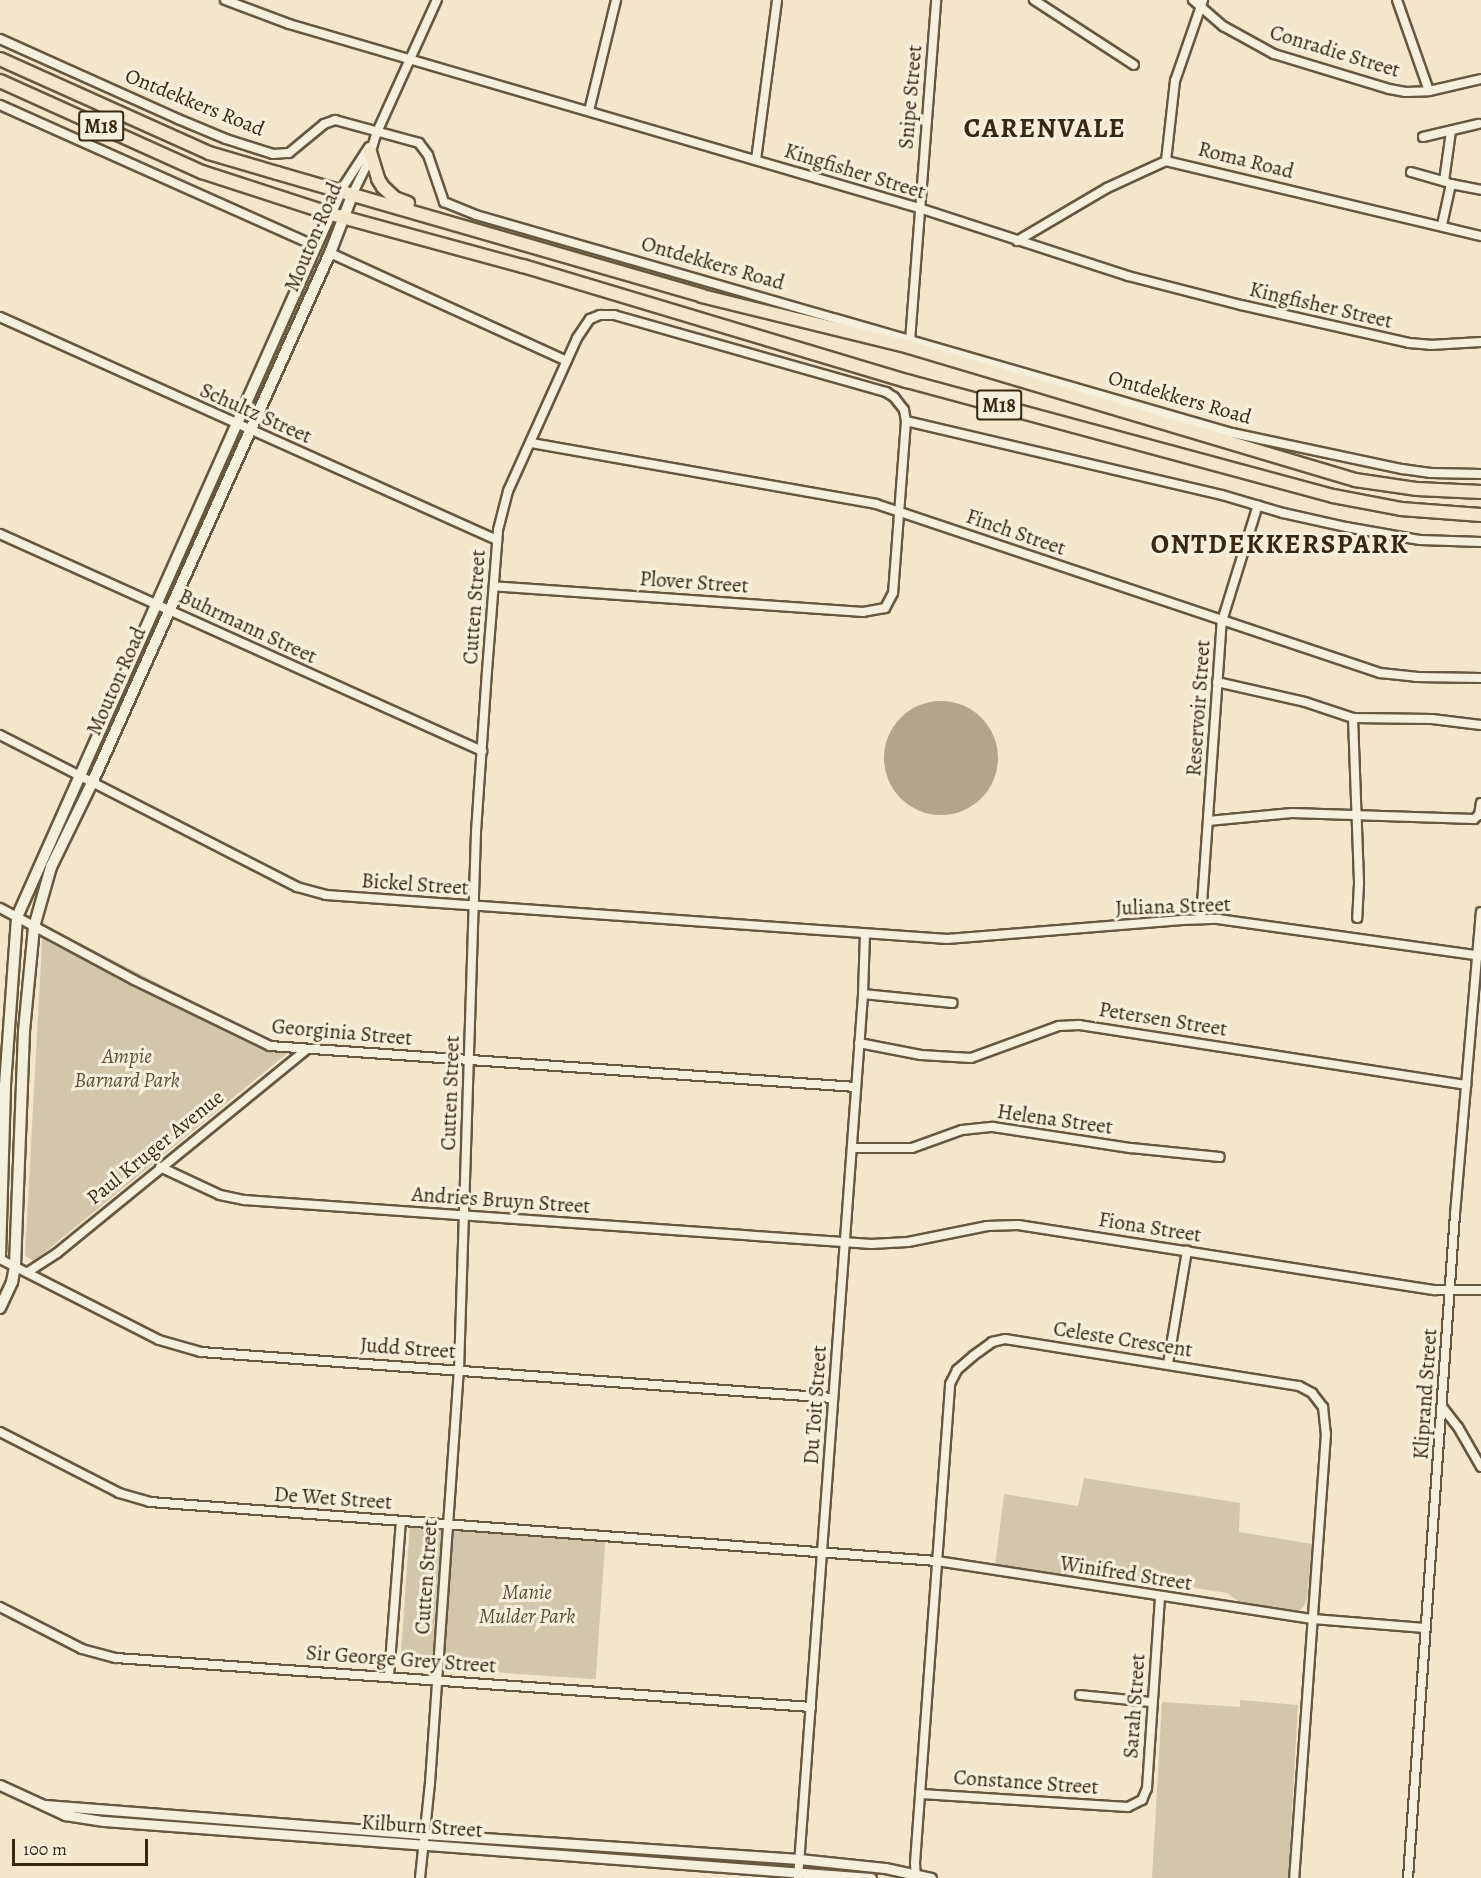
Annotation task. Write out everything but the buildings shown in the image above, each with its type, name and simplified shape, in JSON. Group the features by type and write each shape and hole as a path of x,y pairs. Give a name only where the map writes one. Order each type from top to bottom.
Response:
{"main road":[{"name":"Ontdekkers Road","path":"0,59 209,153 702,296 909,347 1355,480 1417,489 1481,492"},
{"name":"M18","path":"0,81 202,172 331,214 523,266 907,381 1333,496 1401,508 1481,515"},
{"path":"372,146 378,179 388,193 452,223"},
{"name":"Mouton Road","path":"0,1258 3,1083 17,917 238,424 282,320 331,214 347,192"},
{"name":"Mouton Road","path":"15,1266 21,1090 34,927 51,867 92,783 330,253 345,218 347,192"},
{"path":"0,1308 12,1282 15,1266"}],"street":[{"name":"Kingfisher Street","path":"225,0 271,18 410,60 919,208 1128,276 1409,343 1430,345 1481,342"},
{"name":"Mouton Road","path":"347,192 372,146 436,0"},
{"path":"589,111 616,0"},
{"path":"756,160 777,0"},
{"name":"Snipe Street","path":"910,341 936,0"},
{"path":"1034,0 1134,64"},
{"name":"Conradie Street","path":"1193,0 1201,4 1223,26 1274,54 1389,88 1406,92 1429,91 1481,79"},
{"path":"1396,0 1429,91"},
{"path":"1166,160 1175,81 1201,4"},
{"name":"Ontdekkers Road","path":"0,39 197,127 273,154 289,153 331,121 341,121 411,141 423,147 440,197 452,207 1244,436 1402,469 1431,473 1481,474"},
{"path":"0,105 317,247"},
{"path":"1424,137 1478,124"},
{"path":"1442,225 1448,183 1451,132"},
{"name":"Mouton Road","path":"347,192 372,146"},
{"name":"Roma Road","path":"1017,241 1107,188 1166,160 1481,236"},
{"path":"1411,172 1481,190"},
{"path":"330,253 567,360"},
{"name":"Cutten Street","path":"420,1878 459,1370 473,905 482,751 497,540 508,491 584,326 595,317 614,315 885,393 902,405 906,421"},
{"name":"Schultz Street","path":"0,317 497,540"},
{"path":"899,511 906,421 1396,537 1481,543"},
{"name":"Finch Street","path":"531,443 866,502 899,511 1380,673 1416,677 1481,678"},
{"name":"Reservoir Street","path":"1201,918 1222,621 1258,505"},
{"name":"Plover Street","path":"494,586 863,612 877,611 889,605 893,593 899,511"},
{"name":"Buhrmann Street","path":"0,534 482,751"},
{"path":"1218,682 1305,702 1353,718 1432,719 1481,725"},
{"path":"1353,718 1359,884 1357,918"},
{"name":"Bickel Street","path":"0,735 79,778 305,891 326,896 865,934"},
{"path":"1208,821 1292,813 1357,817 1422,815 1474,819 1479,815 1481,803"},
{"name":"Georginia Street","path":"0,908 257,1042 306,1050 856,1087"},
{"name":"Kliprand Street","path":"1408,1878 1443,1408 1449,1292 1481,912"},
{"name":"Juliana Street","path":"865,934 962,939 1201,918 1261,924 1478,956"},
{"name":"Du Toit Street","path":"798,1874 863,994 865,934"},
{"path":"863,994 953,1003"},
{"name":"Petersen Street","path":"859,1043 921,1055 971,1058 1059,1026 1080,1025 1466,1085"},
{"name":"Paul Kruger Avenue","path":"28,1272 57,1252 306,1050"},
{"path":"3,1083 21,1090"},
{"name":"Helena Street","path":"852,1148 912,1148 962,1130 993,1127 1131,1148 1220,1157"},
{"name":"Andries Bruyn Street","path":"160,1167 196,1185 234,1198 845,1243"},
{"name":"Fiona Street","path":"845,1243 908,1242 987,1226 1018,1225 1449,1292 1481,1290"},
{"path":"1168,1364 1187,1251"},
{"name":"Judd Street","path":"0,1258 176,1346 213,1353 833,1398"},
{"name":"Celeste Crescent","path":"916,1876 950,1384 959,1367 992,1342 1005,1339 1299,1386 1312,1393 1323,1407 1326,1434 1294,1878"},
{"path":"1443,1408 1458,1427 1481,1467"},
{"name":"De Wet Street","path":"0,1432 119,1493 143,1501 180,1506 822,1552"},
{"path":"389,1676 401,1521"},
{"name":"Winifred Street","path":"822,1552 938,1561 1313,1619 1425,1628"},
{"name":"Sarah Street","path":"1128,1807 1142,1800 1147,1788 1160,1596"},
{"name":"Sir George Grey Street","path":"0,1607 82,1649 116,1658 811,1707"},
{"path":"1080,1695 1152,1702"},
{"name":"Kilburn Street","path":"0,1785 65,1815 82,1819 424,1834 690,1864 871,1878"},
{"name":"Constance Street","path":"921,1794 1128,1807"},
{"name":"Kilburn Street","path":"235,1825 423,1845 691,1852 799,1859 931,1878"},
{"path":"690,1864 691,1852"}],"green space":[{"name":"Ampie Barnard Park","path":"43,924 290,1051 34,1261 25,1256"},
{"path":"1084,1478 1240,1503 1239,1532 1312,1544 1307,1599 1304,1606 1299,1611 1241,1603 1227,1593 1075,1569 1073,1578 995,1566 1004,1494 1078,1506"},
{"name":"Manie Mulder Park","path":"410,1524 606,1538 596,1679 400,1666"},
{"path":"1240,1700 1298,1705 1288,1878 1152,1878 1162,1702 1240,1707"}],"shaded area":[{"path":"941,701 963,705 981,718 994,736 998,758 994,780 981,798 963,811 941,815 919,811 901,798 888,780 884,758 888,736 901,718 919,705"}],"district":[{"name":"CARENVALE","path":"1045,129"},
{"name":"ONTDEKKERSPARK","path":"1280,545"}]}
